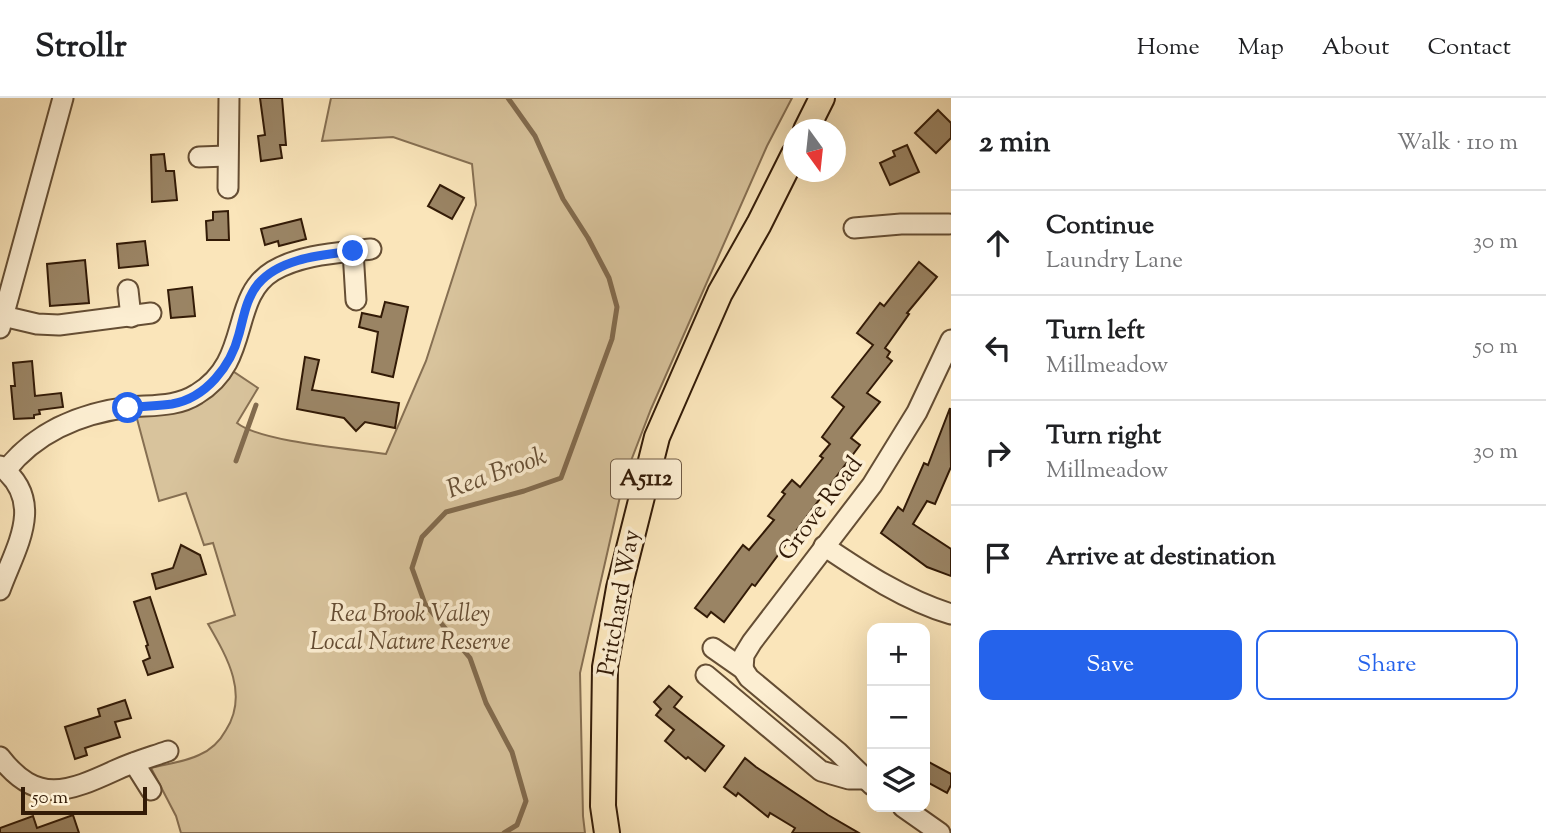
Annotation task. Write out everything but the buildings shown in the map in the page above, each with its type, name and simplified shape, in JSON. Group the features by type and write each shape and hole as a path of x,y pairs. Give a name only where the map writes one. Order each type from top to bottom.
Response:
{"main road":[{"path":"811,119 821,98"},
{"name":"Pritchard Way","path":"607,833 603,806 606,667 619,588 657,437 720,293 783,175"}],"street":[{"path":"63,98 2,322 59,326 151,313"},
{"path":"228,188 229,98"},
{"path":"199,157 227,156"},
{"path":"854,228 901,224 950,225"},
{"path":"0,590 24,532 26,510 20,490 3,468 27,446 74,419 128,408 175,404 206,388 231,358 247,300 265,278 288,264 326,254 362,250 356,300"},
{"path":"128,290 131,317"},
{"name":"Grove Road","path":"743,670 744,655 752,642 847,519 895,450 917,412 951,340"},
{"path":"824,546 882,584 951,614"},
{"path":"713,648 743,670 749,678 838,752 867,781"},
{"path":"706,676 821,771 867,782"},
{"path":"0,757 12,773 30,786 49,790 67,789 89,782 168,751"},
{"path":"134,763 151,790"},
{"path":"910,812 940,833"}],"green space":[{"name":"Rea Brook Valley Local Nature Reserve","path":"331,98 792,98 767,146 651,409 624,479 580,673 585,833 181,833 176,816 151,768 203,753 215,745 226,730 236,703 233,676 208,624 235,615 213,543 204,545 186,493 159,501 136,415 231,370 258,388 237,423 249,430 286,440 386,454 426,361 476,205 472,164 393,137 322,141"}],"waterway":[{"name":"Rea Brook","path":"504,833 517,825 526,801 512,752 486,703 470,658 425,604 412,568 422,537 446,512 561,478 612,339 617,307 609,278 563,199 535,136 508,98"},
{"path":"236,461 256,405"}],"route":[{"path":"128,408 175,404 206,388 231,358 243,323 247,300 258,284 272,272 288,264 326,254 353,251"}]}
